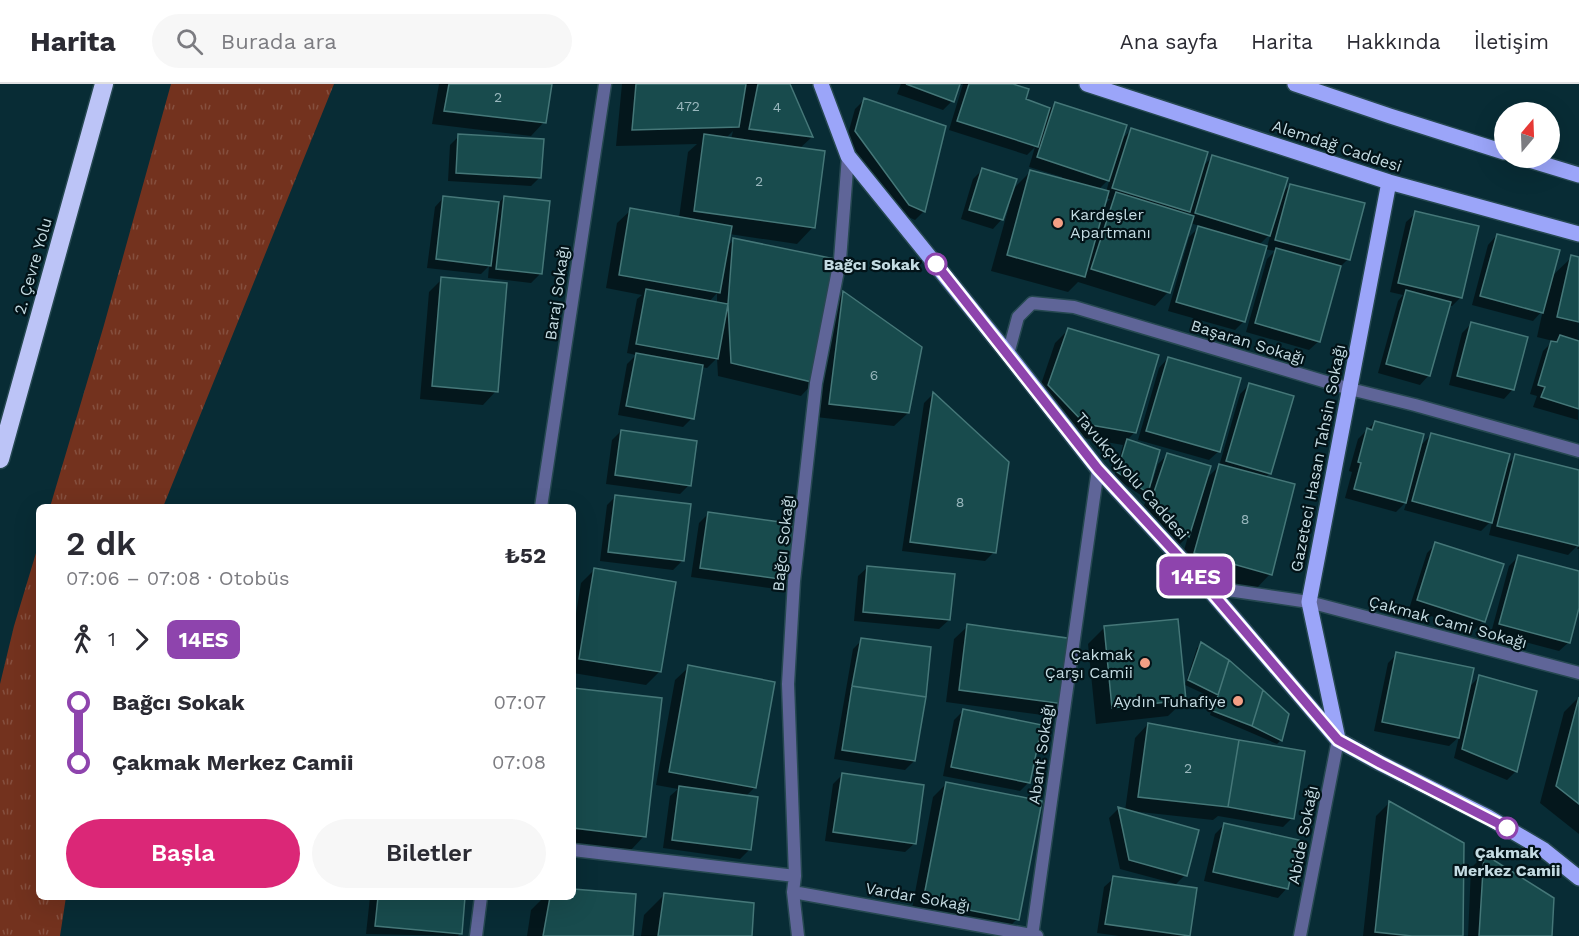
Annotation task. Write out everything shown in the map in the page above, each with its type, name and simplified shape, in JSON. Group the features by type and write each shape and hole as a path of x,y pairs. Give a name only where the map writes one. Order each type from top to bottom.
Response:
{"highway":[{"name":"2. Çevre Yolu","path":"0,459 105,84"}],"main road":[{"name":"Tavukçuyolu Caddesi","path":"821,84 848,156 1098,469 1207,587 1338,740 1488,817 1544,850 1579,878"},
{"name":"Alemdağ Caddesi","path":"1087,84 1389,182 1579,234"},
{"path":"1295,84 1494,149"},
{"path":"1556,168 1579,175"},
{"name":"Gazeteci Hasan Tahsin Sokağı","path":"1338,740 1309,602 1389,182"}],"street":[{"name":"Baraj Sokağı","path":"542,504 605,84"},
{"name":"Bağcı Sokağı","path":"798,936 793,892 795,876 788,684 794,581 816,383 840,260 848,156"},
{"name":"Başaran Sokağı","path":"1008,354 1018,317 1032,303 1074,307 1350,389 1579,451"},
{"name":"Abant Sokağı","path":"1034,936 1098,469"},
{"name":"Çakmak Cami Sokağı","path":"1207,587 1309,602 1579,673"},
{"name":"Abide Sokağı","path":"1300,936 1338,740"},
{"path":"576,850 795,876"},
{"name":"Vardar Sokağı","path":"793,892 1034,936"},
{"path":"476,936 481,900"}],"green space":[{"path":"171,84 334,84 164,504 51,504 104,325"},
{"path":"36,553 36,900 66,900 60,936 0,936 0,684 14,626"}],"building":[{"path":"449,84 552,84 546,123 444,111"},
{"path":"636,84 746,84 739,127 632,130"},
{"path":"758,84 790,84 813,137 749,129"},
{"path":"906,84 960,84 954,102"},
{"path":"969,84 1013,84 1029,89 1026,99 1050,108 1038,147 957,121"},
{"path":"864,98 946,126 925,212 909,205 855,131"},
{"path":"1055,102 1127,125 1109,181 1037,157"},
{"path":"1131,128 1208,152 1190,212 1112,188"},
{"path":"458,134 544,139 541,178 456,173"},
{"path":"704,134 825,151 815,228 694,211"},
{"path":"1212,155 1288,178 1270,236 1195,213"},
{"path":"982,168 1017,179 1003,220 969,210"},
{"name":"Kardeşler Apartmanı","path":"1030,170 1109,191 1085,277 1007,255"},
{"path":"1290,184 1365,203 1350,260 1275,240"},
{"path":"1116,192 1194,216 1170,293 1091,269"},
{"path":"443,196 499,202 491,266 436,259"},
{"path":"504,196 550,201 542,274 496,269"},
{"path":"630,208 732,226 720,293 619,275"},
{"path":"1415,211 1479,226 1462,298 1398,283"},
{"path":"1198,226 1267,246 1245,322 1176,302"},
{"path":"1497,234 1560,250 1543,313 1480,296"},
{"path":"733,238 840,260 816,383 731,363 728,304"},
{"path":"1276,248 1341,266 1320,342 1255,323"},
{"path":"1571,255 1579,257 1579,322 1557,317"},
{"path":"441,277 507,283 498,392 432,386"},
{"path":"646,289 728,304 718,359 636,344"},
{"path":"1406,290 1451,302 1430,376 1386,364"},
{"path":"843,291 922,347 909,413 829,404"},
{"path":"1471,322 1528,337 1514,390 1457,376"},
{"path":"1068,328 1159,355 1136,433 1085,424 1048,385"},
{"path":"1560,335 1579,341 1579,409 1541,397 1545,387 1538,385 1551,341 1557,342"},
{"path":"636,353 703,365 694,419 626,406"},
{"path":"1168,357 1241,378 1220,452 1146,431"},
{"path":"1249,383 1294,396 1271,474 1226,461"},
{"path":"933,392 1009,462 996,553 910,542"},
{"path":"1375,421 1424,434 1406,503 1354,489 1367,428 1372,430"},
{"path":"621,430 697,441 691,486 615,475"},
{"path":"1431,433 1510,454 1492,523 1412,501"},
{"path":"1127,439 1160,450 1148,493 1117,472"},
{"path":"1167,453 1211,466 1189,537 1151,501"},
{"path":"1515,454 1579,470 1579,546 1497,526"},
{"path":"1219,464 1295,484 1272,575 1194,553"},
{"path":"615,495 691,504 684,561 608,552"},
{"path":"708,512 802,525 794,581 700,568"},
{"path":"1435,542 1504,564 1485,622 1417,600"},
{"path":"1518,555 1579,571 1579,608 1570,643 1499,624"},
{"path":"867,566 955,574 950,620 863,612"},
{"path":"594,568 676,582 661,672 579,659"},
{"name":"Çakmak Çarşı Camii","path":"1178,619 1186,700 1112,708 1104,626"},
{"path":"967,624 1074,639 1064,704 959,690"},
{"path":"861,638 931,647 926,697 852,686"},
{"path":"1201,642 1229,660 1218,695 1188,680"},
{"path":"1396,652 1474,668 1459,738 1382,722"},
{"name":"Aydın Tuhafiye","path":"1229,660 1263,690 1252,726 1213,711"},
{"path":"688,665 775,682 756,788 669,772"},
{"path":"1479,675 1537,691 1517,772 1462,749"},
{"path":"852,686 926,697 915,761 842,750"},
{"path":"576,688 662,698 646,837 576,828"},
{"path":"1263,690 1289,714 1282,741 1252,726"},
{"path":"1579,697 1579,804 1556,786"},
{"path":"963,709 1042,725 1030,783 951,767"},
{"path":"1148,723 1239,740 1228,807 1138,797"},
{"path":"1239,740 1305,751 1294,819 1228,807"},
{"path":"842,773 924,785 916,844 833,832"},
{"path":"946,782 1042,801 1019,920 923,901"},
{"path":"679,786 758,797 751,850 672,840"},
{"path":"1389,801 1464,843 1463,936 1412,936 1375,932"},
{"path":"1118,807 1199,830 1187,876 1129,860"},
{"path":"1224,823 1299,840 1288,889 1213,872"},
{"path":"1484,854 1554,898 1552,936 1479,936"},
{"path":"1113,876 1197,888 1190,936 1105,924"},
{"path":"576,889 636,894 633,936 543,936 549,900 576,900"},
{"path":"664,893 754,903 752,936 658,936"},
{"path":"378,900 465,900 462,934 375,926"}],"bus line":[{"name":"14ES","path":"936,264 1098,469 1207,587 1338,740 1507,828"}],"place":[{"name":"Kardeşler Apartmanı","path":"1058,223"},
{"name":"Bağcı Sokak","path":"936,264"},
{"name":"Çakmak Çarşı Camii","path":"1145,663"},
{"name":"Aydın Tuhafiye","path":"1238,701"},
{"name":"Çakmak Merkez Camii","path":"1507,828"}]}
